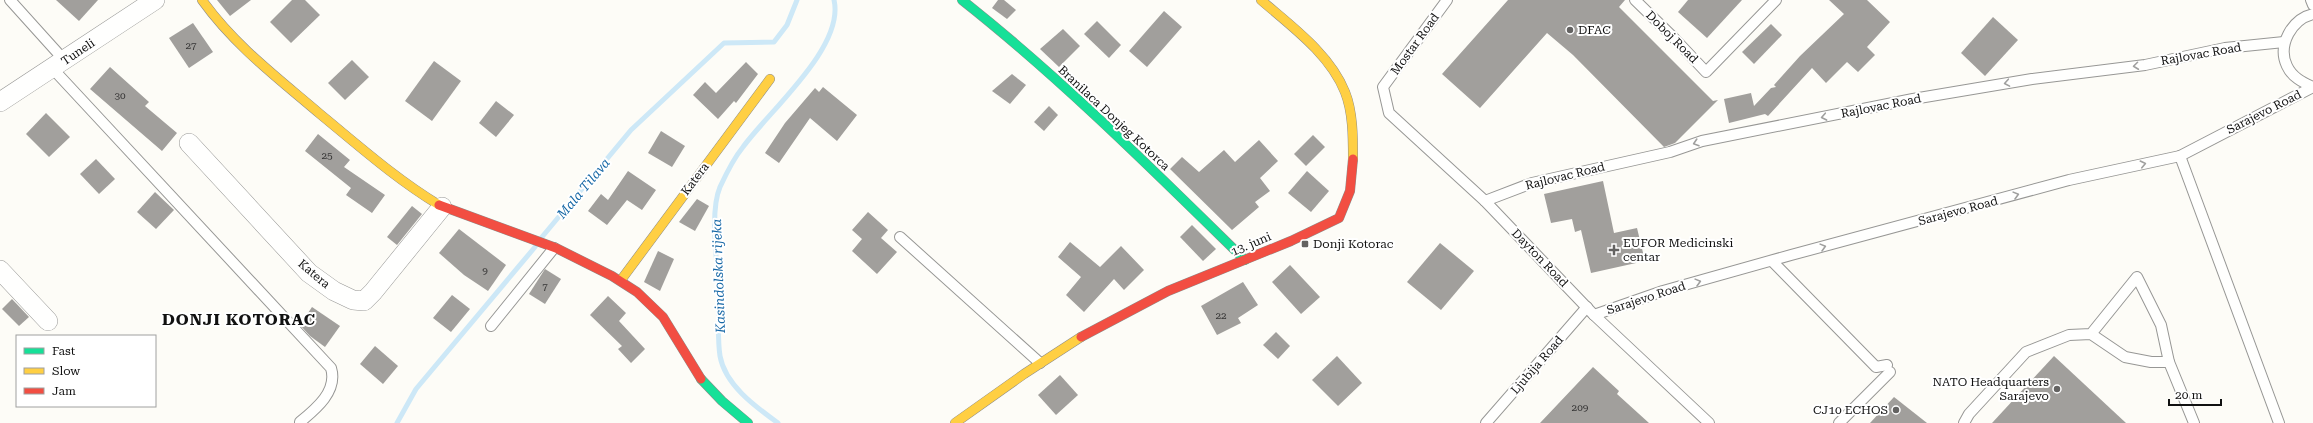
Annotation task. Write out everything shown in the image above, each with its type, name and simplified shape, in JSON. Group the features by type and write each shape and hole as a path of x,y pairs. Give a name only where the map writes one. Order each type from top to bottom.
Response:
{"street":[{"name":"Tuneli","path":"0,102 59,65 155,0"},
{"path":"202,0 243,50 349,139 427,198 442,207 550,247 622,280 658,311 700,378 748,423"},
{"name":"Branilaca Donjeg Kotorca","path":"962,0 1000,30 1157,174 1245,260"},
{"name":"13. juni","path":"955,423 1040,363 1070,344 1145,302 1339,218 1352,190 1354,160 1350,108 1344,89 1335,74 1312,45 1261,0"},
{"name":"Katera","path":"622,280 770,79"},
{"name":"Katera","path":"189,143 309,274 334,291 353,300 364,301 373,292 442,207"},
{"path":"0,270 48,320"}],"lane":[{"path":"10,0 59,65 331,368 334,376 332,387 315,410 300,422"},
{"name":"Mostar Road","path":"1383,87 1447,0"},
{"name":"Doboj Road","path":"1634,0 1673,37 1706,72 1776,0"},
{"path":"2311,0 2313,5"},
{"path":"2313,14 2302,18 2294,24 2284,42 2284,54 2287,66 2297,79 2313,87"},
{"name":"Rajlovac Road","path":"1485,201 1532,183 1670,152 1702,141 2032,79 2144,65 2224,48 2284,42"},
{"name":"Dayton Road","path":"1383,87 1389,112 1485,201 1591,311 1709,423"},
{"name":"Sarajevo Road","path":"1591,311 2069,180 2180,156 2313,87"},
{"path":"2180,156 2279,423"},
{"path":"900,237 1040,363"},
{"path":"491,326 550,247"},
{"path":"1772,261 1876,367 1888,368 1839,423"},
{"path":"2091,334 2137,277 2161,325 2169,362 2194,423"},
{"name":"Ljubija Road","path":"1486,423 1591,311"},
{"path":"1964,423 1969,414 2026,352 2069,335 2091,334 2126,357 2151,362 2169,362"}],"building":[{"path":"56,0 98,0 79,21"},
{"path":"217,0 251,0 230,16"},
{"path":"292,0 305,0 320,15 291,43 270,22"},
{"path":"998,0 1004,0 1016,10 1007,19 992,8"},
{"path":"1508,0 1625,0 1619,7 1713,101 1718,100 1675,143 1664,147 1573,55 1547,33 1480,108 1442,74"},
{"path":"1688,0 1742,0 1707,38 1678,12"},
{"path":"1829,0 1867,0 1890,22 1867,47 1875,55 1858,72 1847,62 1826,83 1812,68 1768,116 1765,114 1729,123 1724,99 1751,93 1754,106 1771,88 1776,87 1774,85 1800,56 1844,14"},
{"path":"1164,11 1182,27 1147,67 1129,51"},
{"path":"1993,17 2018,40 1985,76 1961,53"},
{"path":"1097,21 1121,45 1109,58 1084,34"},
{"path":"193,23 213,52 189,68 169,38"},
{"path":"1771,24 1782,35 1754,64 1742,52"},
{"path":"1063,29 1080,46 1059,67 1040,49"},
{"path":"352,60 369,77 345,100 328,83"},
{"path":"434,61 461,81 432,121 405,101"},
{"path":"746,62 758,74 736,103 734,101 718,119 693,95 705,82 716,93"},
{"path":"110,67 149,102 145,106 177,133 162,151 90,89"},
{"path":"1012,74 1026,85 1010,104 992,91"},
{"path":"823,87 857,115 837,141 810,118 779,163 765,153 785,123 815,88 819,92"},
{"path":"496,101 514,115 496,137 479,123"},
{"path":"1049,106 1058,115 1044,131 1034,122"},
{"path":"46,113 70,137 49,157 26,134"},
{"path":"661,131 685,146 672,167 648,153"},
{"path":"318,134 350,160 344,167 385,195 372,213 346,195 351,188 305,151"},
{"path":"1313,135 1325,147 1306,166 1294,154"},
{"path":"1259,140 1278,161 1260,178 1270,191 1255,202 1259,207 1232,230 1170,169 1182,157 1199,172 1224,150 1235,162"},
{"path":"96,159 115,179 99,194 80,174"},
{"path":"628,171 656,190 642,210 627,200 607,225 588,211 601,194 608,200"},
{"path":"1307,171 1329,191 1311,212 1288,193"},
{"path":"1603,181 1614,233 1637,228 1645,261 1591,273 1581,230 1575,232 1572,219 1551,223 1544,194"},
{"path":"155,192 174,210 156,229 137,212"},
{"path":"697,199 709,206 695,231 679,222"},
{"path":"412,206 422,214 397,245 387,237"},
{"path":"868,212 888,230 881,238 897,252 877,274 852,251 862,239 852,230"},
{"path":"1192,225 1216,249 1203,261 1180,237"},
{"path":"459,229 506,265 488,291 464,275 439,253"},
{"path":"1070,242 1100,267 1121,246 1144,270 1124,290 1114,279 1084,312 1066,295 1081,277 1058,257"},
{"path":"1440,243 1474,271 1441,310 1407,282"},
{"path":"658,251 674,259 660,291 644,282"},
{"path":"1290,265 1320,297 1301,314 1272,282"},
{"path":"545,269 561,279 545,304 529,294"},
{"path":"1243,282 1258,305 1238,318 1241,323 1217,335 1201,306"},
{"path":"452,295 470,309 451,332 433,318"},
{"path":"608,296 626,313 619,321 645,349 631,363 618,349 622,346 590,315"},
{"path":"12,299 29,317 19,326 2,309"},
{"path":"312,307 340,326 325,347 310,336 300,325"},
{"path":"1276,332 1290,346 1278,359 1263,345"},
{"path":"375,346 398,366 383,384 360,364"},
{"path":"1337,356 1362,383 1338,406 1312,380"},
{"name":"NATO Headquarters Sarajevo","path":"2054,356 2126,423 1992,423"},
{"path":"1593,367 1619,391 1617,394 1649,423 1540,423"},
{"path":"1060,375 1078,395 1056,415 1038,395"},
{"name":"CJ10 ECHOS","path":"1894,397 1927,423 1870,423"}],"waterway":[{"name":"Mala Tilava","path":"542,237 631,130 724,43 774,42 787,25 797,0"},
{"name":"Kasindolska rijeka","path":"778,423 760,410 735,386 723,367 720,356 718,326 719,295 715,240 715,211 720,187 736,156 817,58 828,38 834,18 834,0"},
{"name":"Mala Tilava","path":"397,423 416,389 535,247"}],"traffic: fast":[{"path":"962,0 1036,61 1107,126 1245,260"},
{"path":"701,379 722,401 748,423"}],"traffic: slow":[{"path":"202,0 228,32 273,74 378,162 439,205"},
{"path":"1261,0 1320,53 1338,78 1345,92 1350,108 1353,133 1353,159"},
{"path":"621,280 770,79"},
{"path":"955,423 1024,374 1081,337"}],"traffic: jam":[{"path":"1081,337 1168,291 1291,241 1339,218 1350,191 1353,159"},
{"path":"439,205 556,248 612,276 637,292 663,317 701,379"}],"place":[{"name":"DFAC","path":"1570,30"},
{"name":"Donji Kotorac","path":"1305,244"},
{"name":"EUFOR Medicinski centar","path":"1614,250"},
{"name":"NATO Headquarters Sarajevo","path":"2057,389"},
{"name":"CJ10 ECHOS","path":"1896,410"}],"district":[{"name":"DONJI KOTORAC","path":"239,319"}]}
